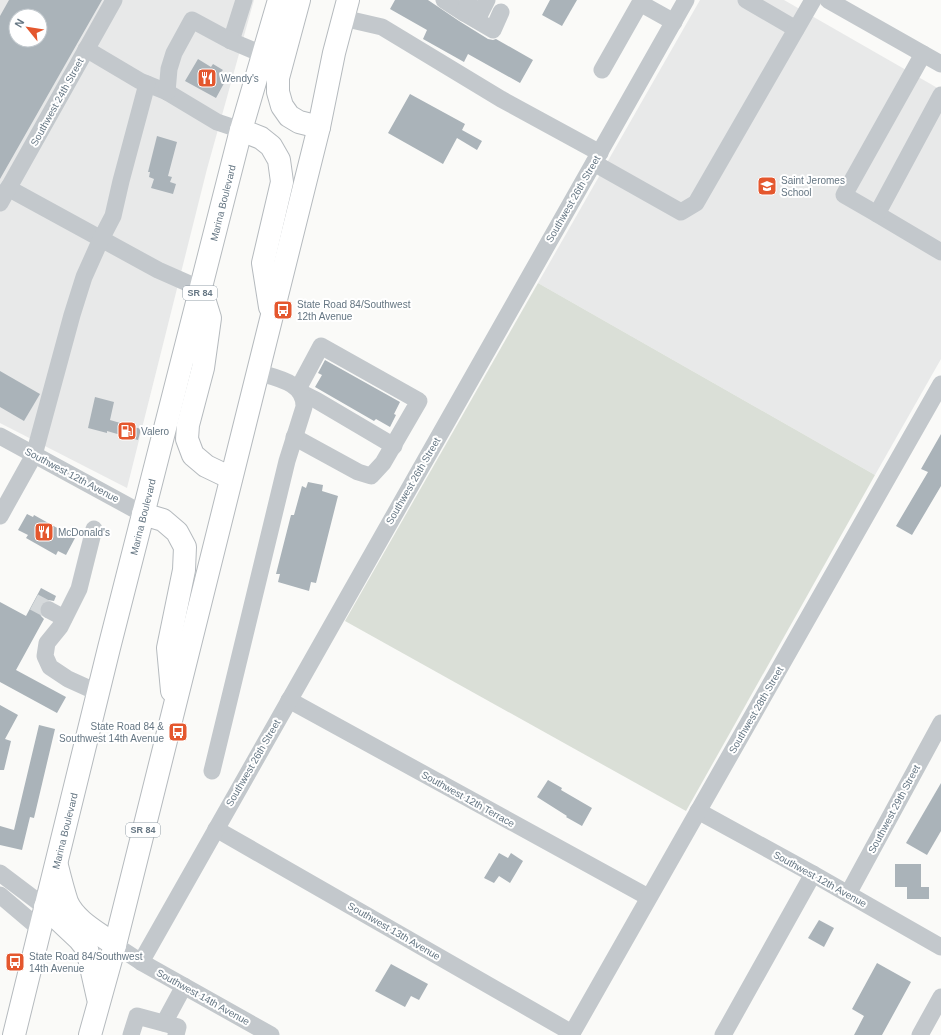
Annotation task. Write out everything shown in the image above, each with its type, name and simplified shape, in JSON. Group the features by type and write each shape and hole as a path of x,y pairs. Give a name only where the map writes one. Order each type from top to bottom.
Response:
{"main road":[{"name":"Marina Boulevard","path":"14,1035 143,514 241,130 279,0"},
{"path":"299,0 278,78 278,92 282,106 289,116 299,122 319,127"},
{"name":"SR 84","path":"90,1035 115,945 230,478 319,127 346,9"},
{"path":"241,130 261,138 271,146 279,160 282,182 263,263 272,314"},
{"path":"201,290 210,318 203,368 188,425 187,440 194,455 206,466 230,478"},
{"path":"143,514 163,520 177,532 185,546 184,570 168,648 174,706"},
{"path":"57,865 68,903 74,912 82,921 115,945"},
{"path":"46,907 79,939 87,949 99,1003"}],"street":[{"name":"Southwest 24th Street","path":"0,203 114,0"},
{"path":"231,42 244,0"},
{"path":"444,0 470,11 493,30 501,12"},
{"path":"470,11 487,0"},
{"name":"Southwest 26th Street","path":"141,962 686,0"},
{"path":"746,0 796,29"},
{"path":"346,9 382,27 502,98 682,212 696,203 813,0"},
{"path":"828,0 935,58 844,195 941,252"},
{"path":"602,70 640,3 674,22"},
{"path":"167,92 169,69 174,53 192,20 231,42 262,54"},
{"path":"86,49 147,84 167,92 217,122 241,130"},
{"path":"0,516 34,455 72,315 84,277 113,216 147,84"},
{"path":"877,214 941,95"},
{"path":"8,188 158,270 201,290"},
{"path":"212,771 294,437 304,406 304,400 300,391 321,346 419,401 394,446 383,463 371,476 358,472 294,437"},
{"path":"257,372 289,382 300,391 394,446"},
{"name":"Southwest 28th Street","path":"572,1034 648,897 941,384"},
{"name":"Southwest 12th Avenue","path":"0,436 143,514"},
{"path":"94,529 79,589 60,627 47,643 45,656 50,667 68,679 99,693"},
{"path":"49,610 64,618"},
{"name":"Southwest 12th Terrace","path":"289,700 648,897"},
{"name":"Southwest 29th Street","path":"848,894 941,723"},
{"name":"Southwest 12th Avenue","path":"698,811 941,947"},
{"name":"Southwest 13th Avenue","path":"216,828 572,1034"},
{"path":"0,873 46,907"},
{"path":"723,1035 813,874"},
{"path":"0,895 40,930"},
{"name":"Southwest 14th Avenue","path":"115,945 141,962 271,1035"},
{"path":"164,1023 184,986"},
{"path":"920,1035 941,997"},
{"path":"131,1035 137,1016 178,1028 176,1035"}],"shaded area":[{"path":"0,0 254,0 207,169 127,488 0,423"},
{"name":"Saint Jeromes School","path":"700,0 784,0 941,90 941,359 875,475 538,283"},
{"path":"538,283 875,475 686,811 345,621"}],"building":[{"path":"9,0 102,0 0,179 0,16"},
{"path":"395,0 428,0 488,39 496,39 533,60 520,83 468,54 464,62 423,39 427,30 390,9"},
{"path":"550,0 577,0 562,26 542,15"},
{"name":"Wendy's","path":"198,59 211,67 213,64 223,70 221,72 228,76 216,98 185,81"},
{"path":"410,94 465,124 462,130 482,141 477,150 457,138 443,164 388,133"},
{"path":"157,136 177,142 168,176 172,177 170,182 176,184 173,194 151,188 154,179 149,177 150,172 148,172"},
{"path":"325,360 400,402 390,427 376,419 374,421 315,387 322,375 318,373"},
{"path":"0,371 40,394 24,421 0,407"},
{"path":"95,397 114,402 110,420 141,429 138,440 107,431 107,433 88,428"},
{"path":"941,434 941,486 912,535 896,526 928,472 921,469"},
{"path":"308,482 323,485 322,491 338,496 316,583 311,582 309,591 278,582 280,574 276,574 291,515 294,515 302,486 306,488"},
{"name":"McDonald's","path":"27,514 33,517 34,515 75,538 66,555 58,551 56,555 26,538 28,535 18,530"},
{"path":"41,588 56,596 54,601 48,600 40,605 39,611 44,619 16,670 66,697 57,713 0,682 0,602 26,616"},
{"path":"0,705 18,715 5,739 11,741 4,770 0,770"},
{"path":"39,725 55,729 34,818 30,817 22,850 0,845 0,826 14,830"},
{"path":"548,780 562,788 561,790 592,808 582,826 537,797"},
{"path":"941,783 941,831 927,855 906,843"},
{"path":"499,853 508,858 511,853 523,861 510,883 499,876 494,883 484,878"},
{"path":"895,864 921,864 921,887 929,887 929,899 907,899 907,887 895,887"},
{"path":"819,920 834,928 824,947 808,938"},
{"path":"877,963 911,982 882,1035 854,1035 864,1016 852,1009"},
{"path":"391,964 428,984 419,1000 411,996 405,1007 375,991"}],"tunnel":[{"path":"34,602 49,610"}],"place":[{"name":"Wendy's","path":"207,78"},
{"name":"Saint Jeromes School","path":"767,186"},
{"name":"State Road 84/Southwest 12th Avenue","path":"283,310"},
{"name":"Valero","path":"127,431"},
{"name":"McDonald's","path":"44,532"},
{"name":"State Road 84 & Southwest 14th Avenue","path":"178,732"},
{"name":"State Road 84/Southwest 14th Avenue","path":"15,962"}]}
